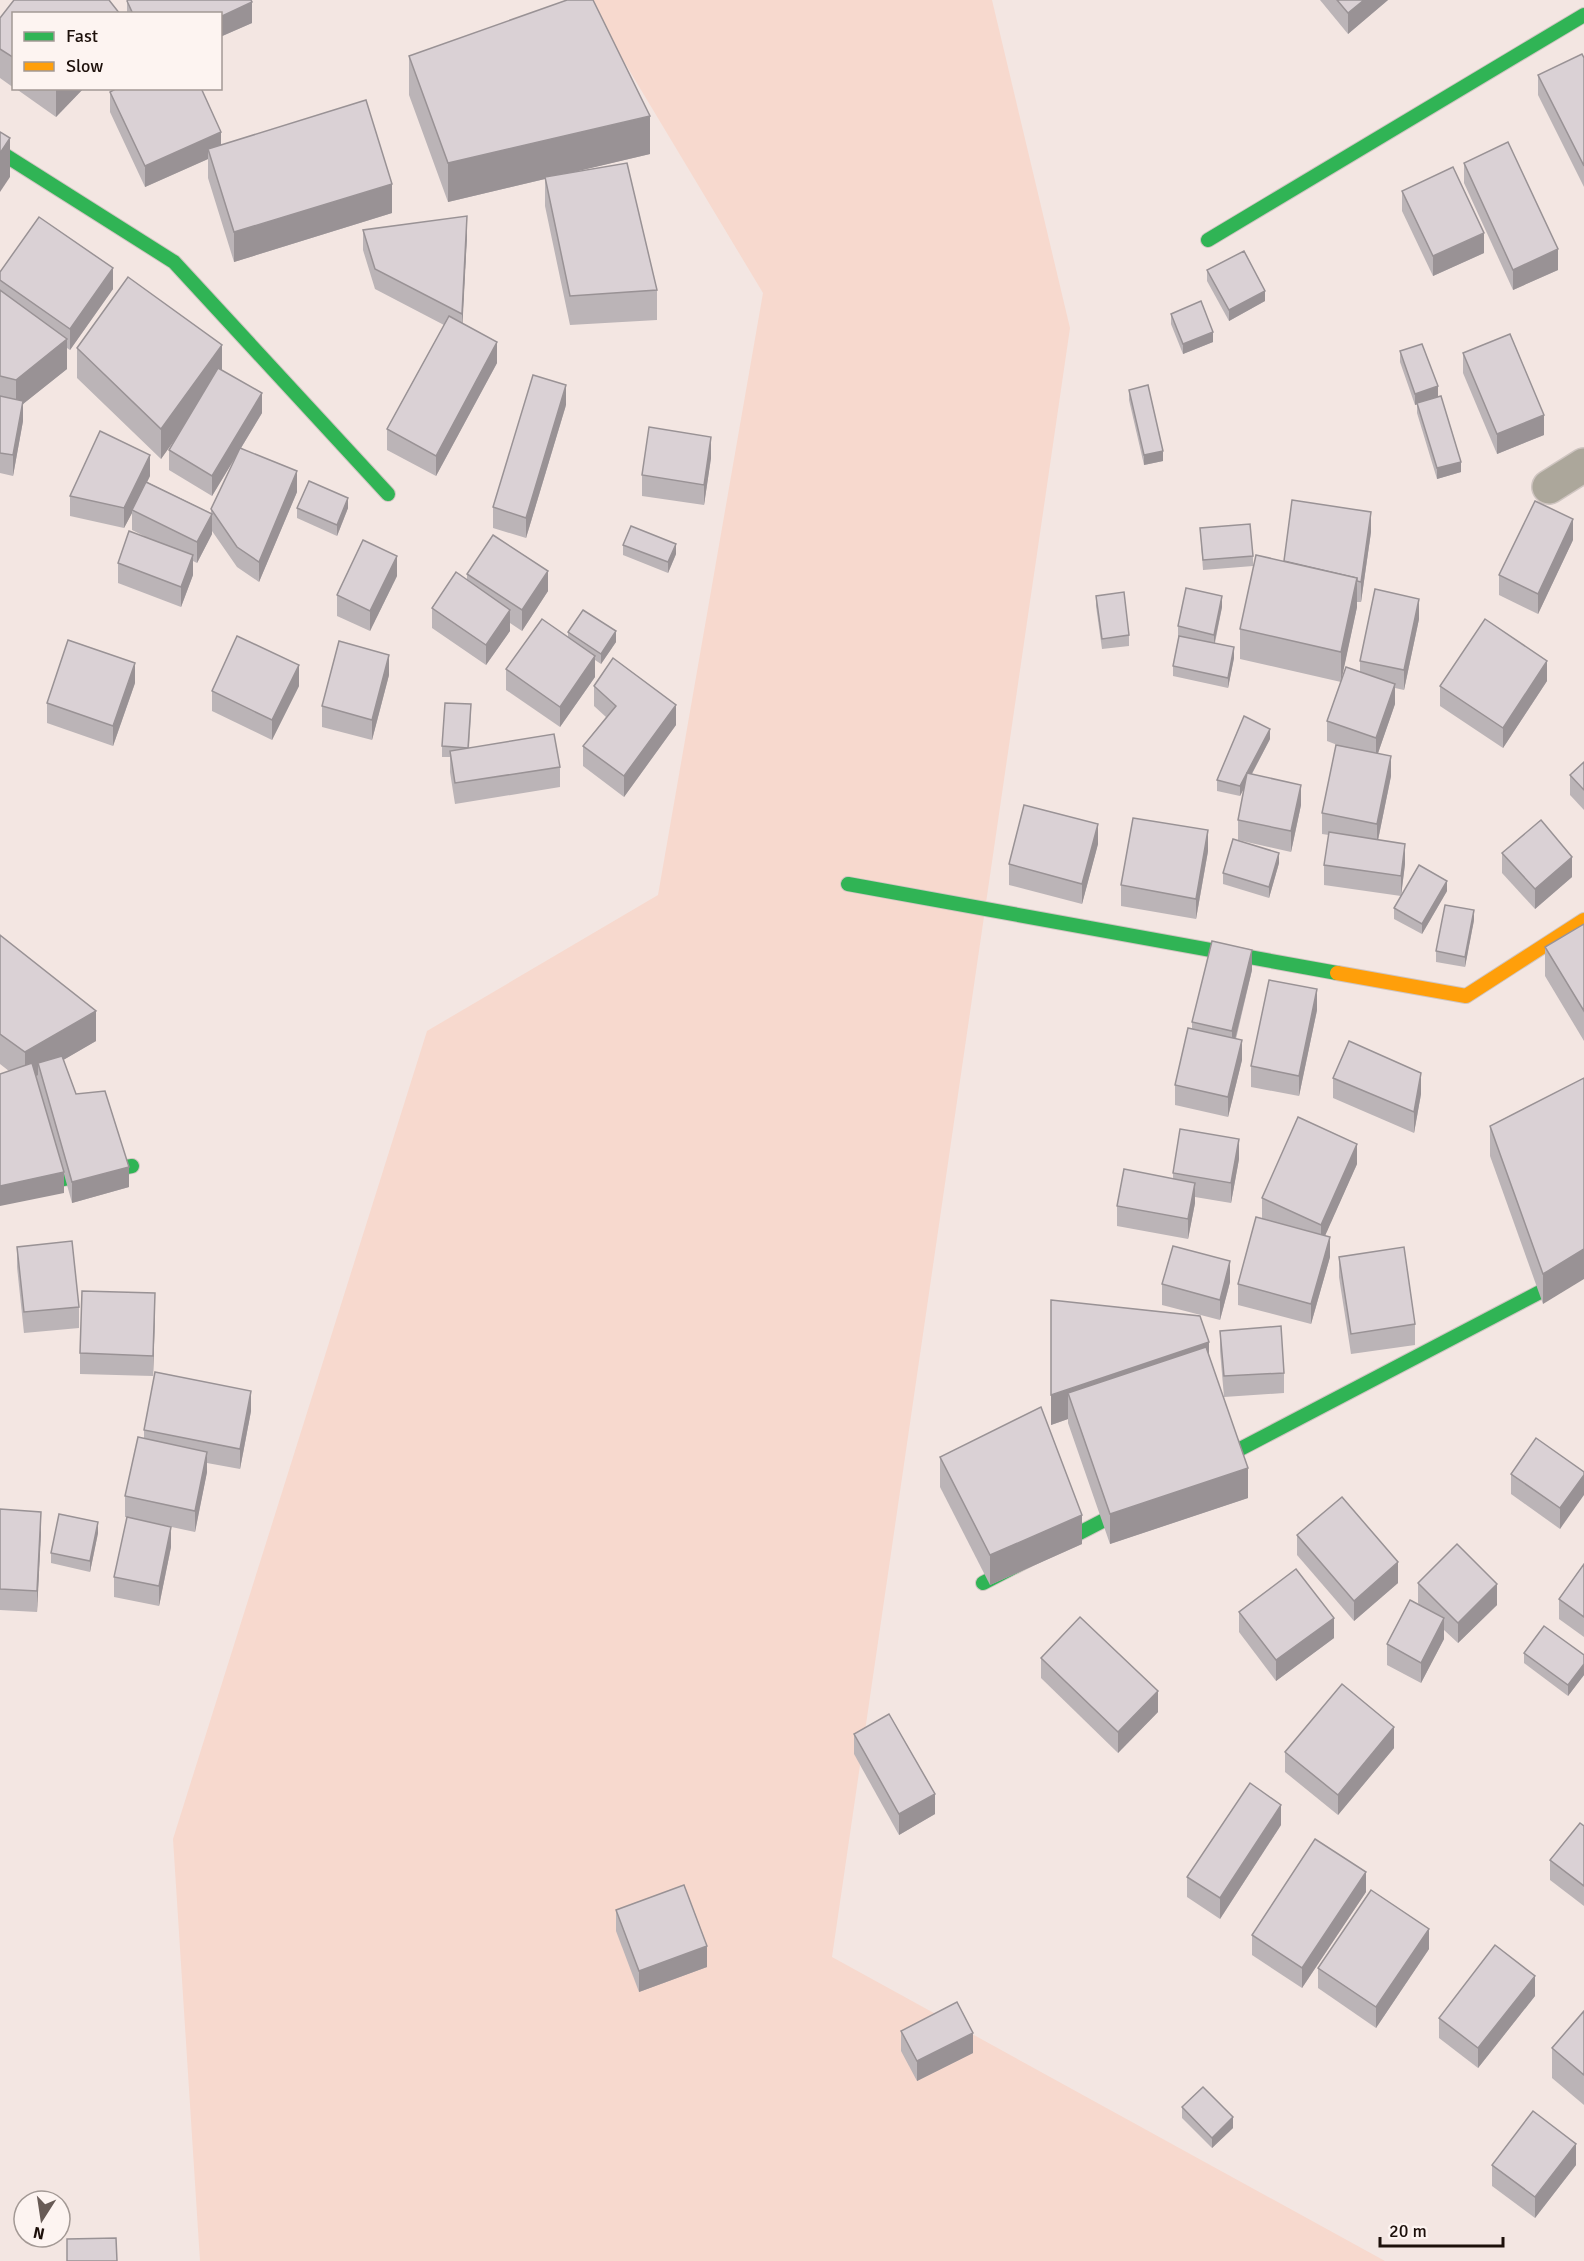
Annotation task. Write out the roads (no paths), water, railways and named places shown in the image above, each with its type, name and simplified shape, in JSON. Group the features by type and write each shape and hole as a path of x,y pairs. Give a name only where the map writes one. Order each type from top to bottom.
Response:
{"street":[{"path":"1208,240 1584,15"},
{"path":"0,152 174,262 388,494"},
{"path":"1549,487 1584,465"},
{"path":"848,884 1466,996 1584,920"},
{"path":"0,1191 132,1166"},
{"path":"1184,1478 1584,1269"},
{"path":"983,1583 1152,1495"}]}
